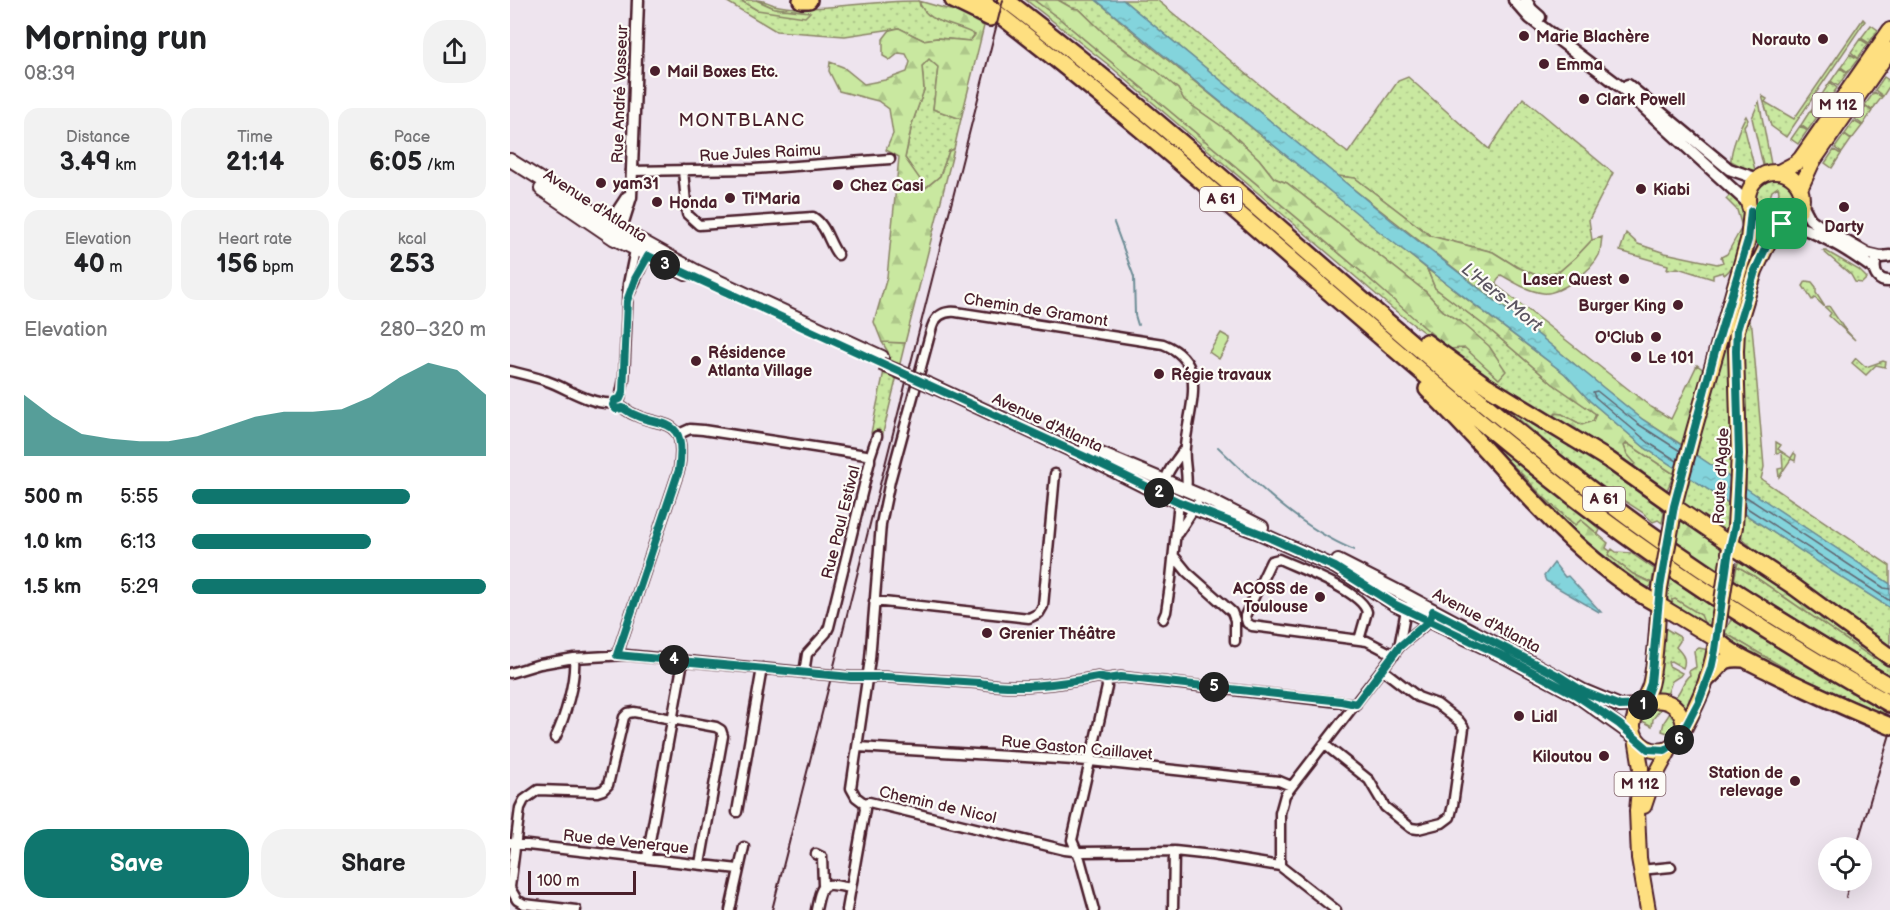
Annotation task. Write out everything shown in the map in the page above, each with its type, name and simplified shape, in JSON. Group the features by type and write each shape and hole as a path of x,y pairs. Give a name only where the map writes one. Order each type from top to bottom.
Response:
{"highway":[{"path":"801,0 809,0"},
{"path":"953,0 977,10 1008,31 1032,40"},
{"path":"980,0 1032,40"},
{"name":"A 61","path":"1006,0 1160,126 1514,429 1645,530 1753,604 1890,686"},
{"path":"1013,0 1047,32"},
{"name":"A 61","path":"1032,40 1544,473 1648,552 1767,632 1890,704"},
{"path":"1341,280 1487,386 1609,460 1674,506"},
{"path":"1408,360 1410,372 1463,425 1522,492 1556,525 1621,580 1659,605"},
{"path":"1731,545 1825,609 1890,657"},
{"path":"1717,634 1745,659 1849,710 1890,726"},
{"path":"1708,678 1724,660 1745,659"}],"main road":[{"name":"M 112","path":"1779,172 1801,158 1890,30"},
{"name":"M 112","path":"1801,196 1812,163 1890,50"},
{"name":"Avenue d'Atlanta","path":"510,160 612,231"},
{"name":"Avenue d'Atlanta","path":"510,168 643,249 882,361 1201,496 1364,574 1411,605"},
{"path":"1779,172 1792,178 1801,196 1798,211 1784,224 1764,223 1750,207 1749,193 1758,179 1765,174 1779,172"},
{"name":"Route d'Agde","path":"1643,705 1651,683 1660,588 1674,506 1748,240 1750,207"},
{"name":"Route d'Agde","path":"1683,731 1708,678 1735,526 1739,454 1737,330 1755,271 1770,238 1784,224"},
{"name":"Avenue d'Atlanta","path":"931,382 1173,500 1259,533 1335,567 1411,605 1576,695 1636,738"},
{"path":"1173,500 1186,490"},
{"path":"1674,506 1731,545"},
{"path":"1659,605 1717,634"},
{"name":"Avenue d'Atlanta","path":"1431,616 1564,679 1584,692 1620,706 1643,705"},
{"path":"1654,700 1672,704 1680,713 1683,731 1678,741 1671,747 1660,751 1648,749 1636,738 1633,722 1643,705 1654,700"},
{"name":"M 112","path":"1636,738 1641,768 1638,831 1640,870 1648,910"},
{"name":"M 112","path":"1638,831 1652,783 1671,747"}],"street":[{"name":"Rue André Vasseur","path":"612,231 631,196 638,0"},
{"path":"1515,0 1530,18 1620,87 1750,207"},
{"path":"1526,0 1537,15 1652,103 1729,169 1758,179"},
{"name":"Rue Jules Raimu","path":"631,171 754,169 890,159"},
{"path":"683,170 687,214 699,225 813,217 825,228 828,239 838,255"},
{"path":"1801,196 1808,215 1816,224 1868,254 1886,256"},
{"path":"1784,224 1803,227 1815,233 1874,269 1879,279 1890,281"},
{"path":"619,403 624,379 628,284 643,249"},
{"path":"627,301 643,249"},
{"path":"1874,269 1876,262 1886,256"},
{"name":"Chemin de Gramont","path":"867,676 873,632 880,532 887,491 932,327 941,314 956,312 1163,344 1174,348 1182,354 1190,366 1194,382 1184,449 1188,484 1186,490"},
{"path":"510,371 546,380 594,401 606,404 619,403 639,416 666,424 679,434 682,450 679,470 617,655"},
{"name":"Rue Paul Estival","path":"679,434 690,429 703,430 870,457 829,627 807,654 804,673"},
{"path":"870,457 877,436"},
{"name":"Chemin de Gramont","path":"1166,481 1170,466 1184,449"},
{"path":"874,601 1029,618 1035,616 1043,606 1055,474"},
{"path":"1163,619 1166,612 1176,539 1173,500 1166,481"},
{"path":"1176,539 1180,528 1201,496"},
{"path":"1174,556 1187,572 1232,612 1235,620 1235,641"},
{"path":"1359,640 1367,612 1352,594 1279,559 1271,561 1245,615 1247,623 1252,626 1359,640 1396,651"},
{"path":"1396,651 1411,605"},
{"path":"1280,866 1281,803 1291,786 1396,651 1431,616"},
{"path":"510,673 540,663 617,655 804,673 998,686 1029,686 1098,677 1106,679 1121,677 1356,704"},
{"path":"555,738 561,725 574,671 574,658"},
{"path":"648,857 683,661"},
{"path":"737,812 762,668"},
{"path":"1324,744 1369,780 1385,807 1404,824 1418,829 1442,823 1450,817 1464,728 1460,722 1437,704 1418,697 1383,670"},
{"name":"Chemin de Nicol","path":"867,676 851,788 856,797 864,803 1065,850 1174,851 1280,866 1336,910"},
{"path":"1094,910 1072,840 1107,687 1106,679"},
{"path":"576,910 524,904 517,900 510,887 513,843 520,808 530,794 538,790 597,792 603,790 608,785 624,717 628,713 673,718 721,730 723,736 700,864"},
{"name":"Rue Gaston Caillavet","path":"858,747 1090,761 1280,781 1291,786"},
{"path":"847,910 865,809 864,803"},
{"name":"Rue de Venerque","path":"513,843 738,869"},
{"path":"730,910 744,847"},
{"path":"1173,910 1174,851"},
{"path":"816,854 824,861 823,885 816,910"},
{"path":"1640,870 1671,867"},
{"path":"823,885 851,888"}],"green space":[{"path":"724,0 740,0 757,10 809,12 774,8 756,0 774,5 802,8 919,1 920,6 975,34 970,41 937,38 923,40 899,28 845,36 776,31"},
{"path":"740,0 756,0 774,8 810,12 805,17 757,10"},
{"path":"1026,0 1034,0 1060,19 1449,348 1465,347 1499,379 1460,321 1443,311 1426,292 1287,183 1274,178 1259,159 1231,133 1184,100 1178,89 1106,35 1079,9 1072,8 1058,0 1096,0 1427,269 1435,288 1489,329 1553,384 1596,414 1593,421 1582,425 1562,414 1551,418 1490,380 1431,338 1393,309 1110,66"},
{"path":"1034,0 1058,0 1072,8 1079,9 1106,35 1157,71 1178,89 1184,100 1231,133 1259,159 1274,178 1287,183 1426,292 1443,311 1460,321 1489,346 1506,371 1499,379 1465,348 1449,349 1364,274 1060,19"},
{"path":"1123,0 1157,0 1277,99 1348,153 1398,81 1408,77 1489,149 1523,98 1613,173 1589,220 1592,240 1560,271 1538,276 1517,267 1493,252 1431,236 1355,178 1337,176"},
{"path":"919,1 968,15 984,26 961,119 933,109 938,67 929,59 922,66 924,90 912,124 905,158 926,188 940,176 949,151 954,149 905,343 882,342 874,322 887,277 899,157 886,150 893,134 889,109 878,101 839,91 829,71 830,62 843,67 864,84 907,72 910,62 906,54 899,53 890,60 883,56 883,39 890,30 899,28 923,40 937,38 970,41 975,35 935,19 922,9"},
{"path":"1863,19 1865,21 1786,137 1771,126 1762,96 1767,99 1765,102 1794,119"},
{"path":"1871,25 1878,30 1869,43 1861,38"},
{"path":"1860,39 1868,44 1858,58 1851,52"},
{"path":"1850,54 1858,59 1848,72 1841,67"},
{"path":"929,59 938,67 933,109 961,119 954,149 949,151 940,176 925,188 905,158 912,124 924,90 922,66"},
{"path":"1840,68 1847,73 1838,86 1831,81"},
{"path":"1884,77 1890,81 1890,85 1883,96 1875,90"},
{"path":"1830,82 1837,88 1828,101 1821,96"},
{"path":"1874,92 1882,97 1872,110 1865,105"},
{"path":"1820,97 1827,102 1818,115 1811,110"},
{"path":"1759,101 1771,164 1763,165 1752,118"},
{"path":"1864,106 1872,111 1863,125 1855,119"},
{"path":"1810,111 1817,117 1808,130 1801,125"},
{"path":"1746,116 1748,120 1744,126 1755,170 1750,171 1731,161 1734,144"},
{"path":"1854,121 1862,126 1852,139 1845,134"},
{"path":"1800,126 1807,131 1798,144 1791,139"},
{"path":"1844,135 1851,140 1842,153 1835,148"},
{"path":"1834,150 1841,154 1832,168 1825,163"},
{"path":"1337,176 1355,178 1431,236 1493,252 1517,267 1538,276 1560,271 1592,240 1602,237 1600,253 1590,268 1558,290 1550,293 1537,292 1501,275 1495,284 1651,407 1671,419 1697,365 1705,371 1682,445 1642,419"},
{"path":"1771,179 1784,181 1791,187 1794,196 1792,205 1780,218 1771,218 1757,207 1755,198 1759,188","holes":["1778,187 1779,193 1775,200 1777,205 1782,207 1782,213 1772,208 1769,200 1772,191"]},
{"path":"1730,195 1739,203 1744,221 1738,253 1724,275 1723,272 1713,275 1713,279 1678,268 1667,270 1668,265 1620,251 1626,233 1638,244 1665,253 1717,264 1723,262 1721,257 1727,254 1742,227 1737,210 1726,199"},
{"path":"1823,251 1859,270 1867,278 1862,283 1855,282 1851,275"},
{"path":"1427,269 1565,374 1590,401 1645,448 1675,467 1674,474 1627,443 1624,446 1627,454 1635,463 1631,468 1551,418 1556,413 1562,414 1582,425 1593,421 1596,414 1553,384 1489,329 1435,288"},
{"path":"1806,281 1812,282 1825,307 1829,306 1855,340 1829,316 1831,313 1815,298 1812,300 1803,286"},
{"path":"1749,321 1752,327 1764,467 1761,479 1890,566 1890,584 1746,489 1746,414 1742,340"},
{"path":"1221,333 1230,340 1219,359 1209,352"},
{"path":"882,342 905,343 882,437 871,433 888,352"},
{"path":"1724,345 1730,348 1733,480 1693,453"},
{"path":"1856,358 1866,367 1883,361 1886,362 1885,367 1876,365 1866,375 1852,363"},
{"path":"1491,396 1585,452 1659,504 1664,513 1662,523 1658,520 1653,522 1642,512 1592,480"},
{"path":"1468,423 1588,519 1600,530 1598,534 1581,520 1575,525"},
{"path":"1776,442 1781,445 1778,449 1791,458 1794,453 1796,455 1795,461 1791,459 1779,477 1778,469 1783,468 1782,452 1776,453"},
{"path":"1627,443 1674,474 1667,490 1662,490 1631,468 1634,463 1624,446"},
{"path":"1491,445 1546,500 1575,525 1581,520 1608,543 1606,548 1610,551 1608,555 1633,574 1652,583 1651,586 1648,588 1635,581 1561,522"},
{"path":"1687,475 1731,505 1730,521 1725,529 1718,528 1682,503"},
{"path":"1743,513 1890,608 1890,653 1794,582 1742,539"},
{"path":"1682,521 1717,543 1722,552 1719,571 1675,541 1678,524"},
{"path":"1612,549 1616,552 1631,553 1654,569 1652,583 1633,574 1608,555"},
{"path":"1739,560 1843,629 1877,654 1876,658 1737,566"},
{"path":"1737,566 1873,658 1877,654 1890,664 1890,677 1734,581"},
{"path":"1669,578 1714,608 1710,625 1706,626 1672,600 1673,607 1670,604 1667,594"},
{"path":"1675,599 1701,615 1704,622 1702,624 1673,607 1672,600"},
{"path":"1731,619 1886,712 1883,721 1871,709 1796,675 1725,633"},
{"path":"1663,627 1680,637 1676,647 1684,661 1683,668 1671,661 1668,662 1669,666 1682,673 1672,681 1667,695 1656,695"},
{"path":"1725,633 1796,675 1871,709 1874,714 1799,684 1725,640"},
{"path":"1699,648 1709,650 1701,685 1686,711 1674,698 1690,675 1689,671 1696,667 1694,651"},
{"path":"1663,706 1653,719 1652,726 1640,720 1649,709"},
{"path":"1672,710 1679,724 1676,736 1662,731 1664,722"}],"water":[{"path":"1096,0 1123,0 1391,220 1642,419 1890,584 1890,608 1645,448 1590,401 1565,374 1381,233"},
{"path":"1554,563 1601,612 1546,581 1544,576"}],"waterway":[{"path":"1114,223 1134,277 1135,315 1138,325"},
{"path":"1218,447 1298,518 1354,550"}],"railway":[{"path":"772,910 1003,0"},
{"path":"1859,837 1890,734"},
{"path":"1846,897 1847,891"}],"place":[{"name":"Marie Blachère","path":"1524,36"},
{"name":"Norauto","path":"1823,39"},
{"name":"Emma","path":"1544,64"},
{"name":"Mail Boxes Etc.","path":"655,71"},
{"name":"Clark Powell","path":"1584,99"},
{"name":"yam31","path":"601,183"},
{"name":"Chez Casi","path":"838,185"},
{"name":"Kiabi","path":"1641,189"},
{"name":"Ti'Maria","path":"730,198"},
{"name":"Honda","path":"657,202"},
{"name":"Darty","path":"1844,207"},
{"name":"Laser Quest","path":"1624,279"},
{"name":"Burger King","path":"1678,305"},
{"name":"O'Club","path":"1656,337"},
{"name":"Le 101","path":"1636,357"},
{"name":"Résidence Atlanta Village","path":"696,361"},
{"name":"Régie travaux","path":"1159,374"},
{"name":"ACOSS de Toulouse","path":"1320,597"},
{"name":"Grenier Théâtre","path":"987,633"},
{"name":"Lidl","path":"1519,716"},
{"name":"Kiloutou","path":"1604,756"},
{"name":"Station de relevage","path":"1795,781"}],"district":[{"name":"MONTBLANC","path":"742,120"}],"route":[{"path":"1782,224 1764,223 1751,211 1748,240 1715,351 1674,506 1660,588 1651,683 1643,705 1620,706 1584,692 1557,675 1433,611 1429,621 1394,604 1335,567 1259,533 1194,509 1152,490 1090,459 648,256 635,279 627,301 623,392 620,399 615,400 613,405 616,409 623,408 675,429 679,434 682,450 679,470 617,655 851,677 886,677 998,686 1029,686 1098,677 1106,679 1121,677 1356,704 1399,647 1429,621 1505,657 1576,695 1619,724 1648,749 1665,750 1678,741 1705,690 1715,650 1728,556 1735,526 1739,454 1737,330 1755,271 1770,238 1782,224"}],"water label":[{"name":"L'Hers-Mort","path":"1502,297"}]}
